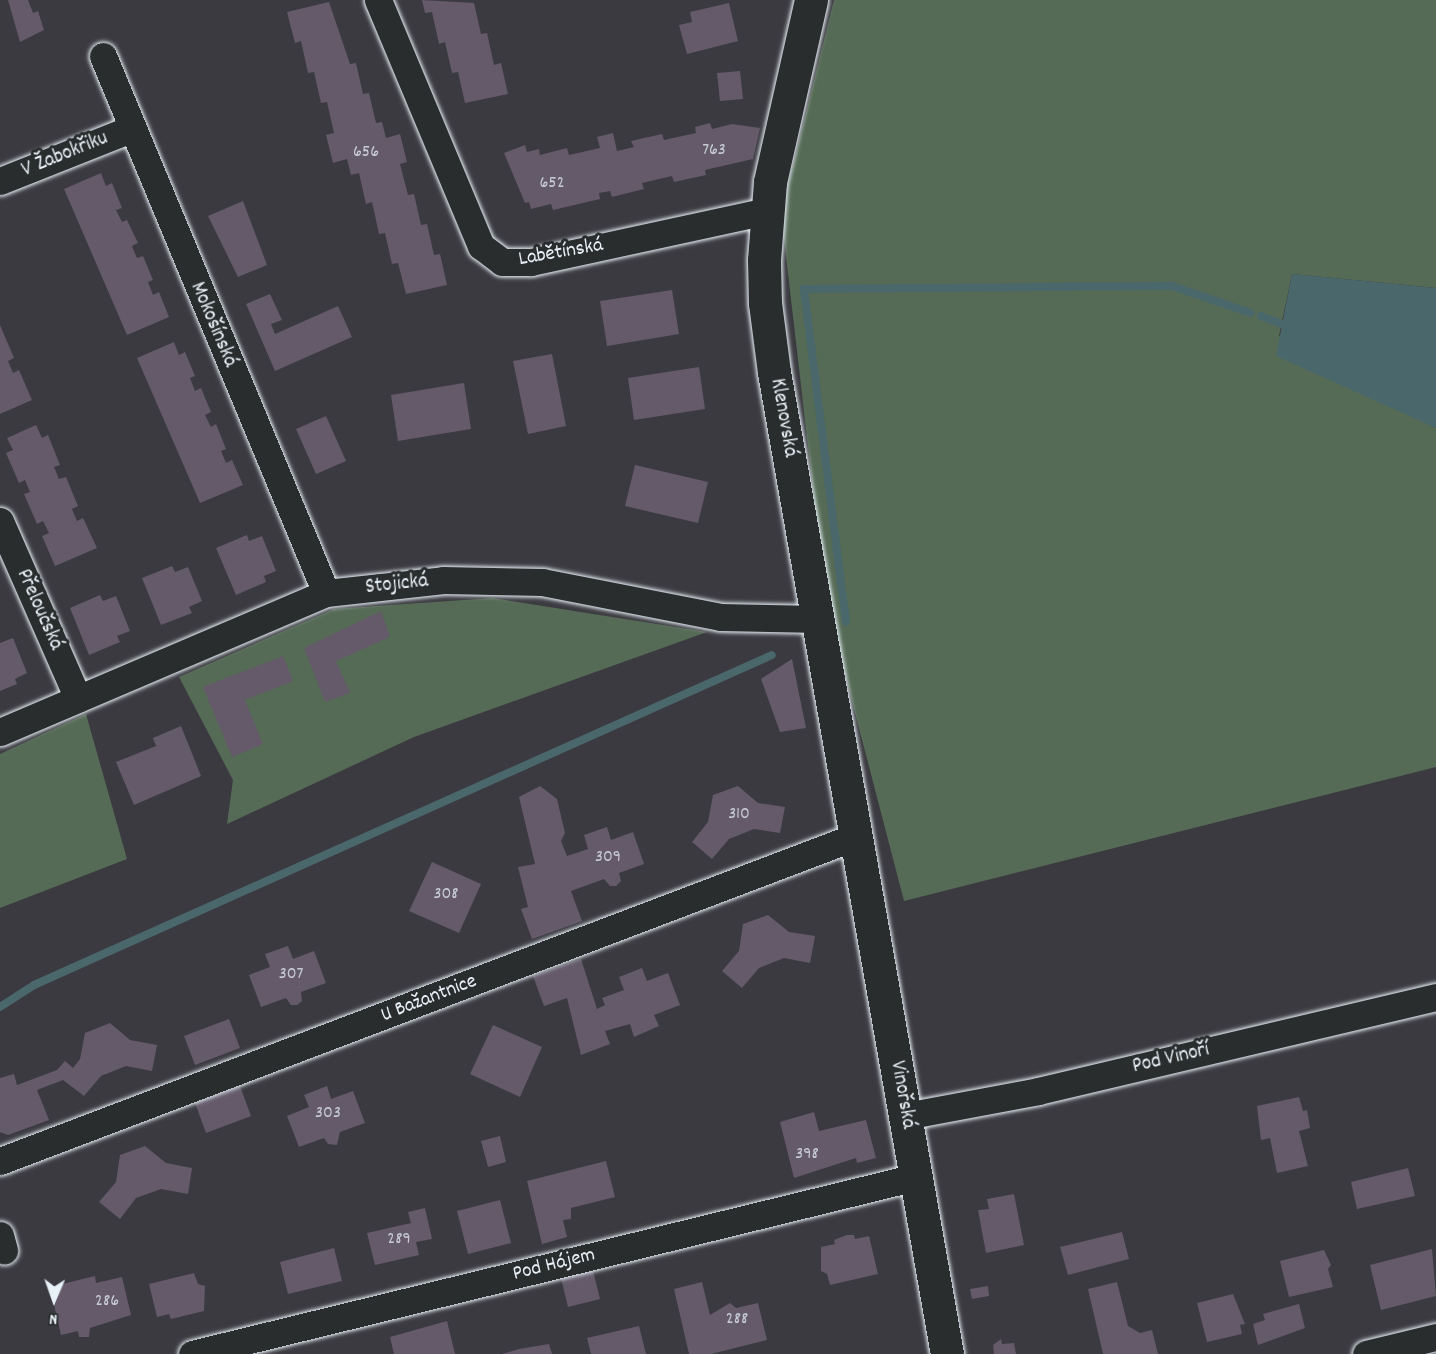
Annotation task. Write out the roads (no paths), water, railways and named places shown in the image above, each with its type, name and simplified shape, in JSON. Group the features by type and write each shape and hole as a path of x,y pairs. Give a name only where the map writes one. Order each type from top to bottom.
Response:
{"street":[{"name":"Labětínská","path":"378,0 481,246 502,262 531,262 766,211"},
{"name":"Klenovská","path":"811,0 766,211 764,260 768,326 857,836"},
{"name":"Mokošínská","path":"103,56 131,129 326,593"},
{"name":"V Žabokřiku","path":"0,181 131,129"},
{"name":"Přeloučská","path":"0,521 78,699"},
{"name":"Stojická","path":"0,732 326,593 443,580 542,582 720,617 818,619"},
{"name":"Vinořská","path":"857,836 947,1354"},
{"name":"U Bažantnice","path":"0,1161 857,836"},
{"name":"Pod Vinoří","path":"905,1116 1038,1091 1436,997"},
{"name":"Pod Hájem","path":"192,1354 916,1176"},
{"path":"1366,1354 1436,1337"}],"water":[{"path":"1292,274 1436,288 1436,428 1276,356"}],"waterway":[{"path":"846,622 804,289 1172,286 1251,313"},
{"path":"1261,316 1282,324"},
{"path":"0,1007 34,985 772,655"}]}
